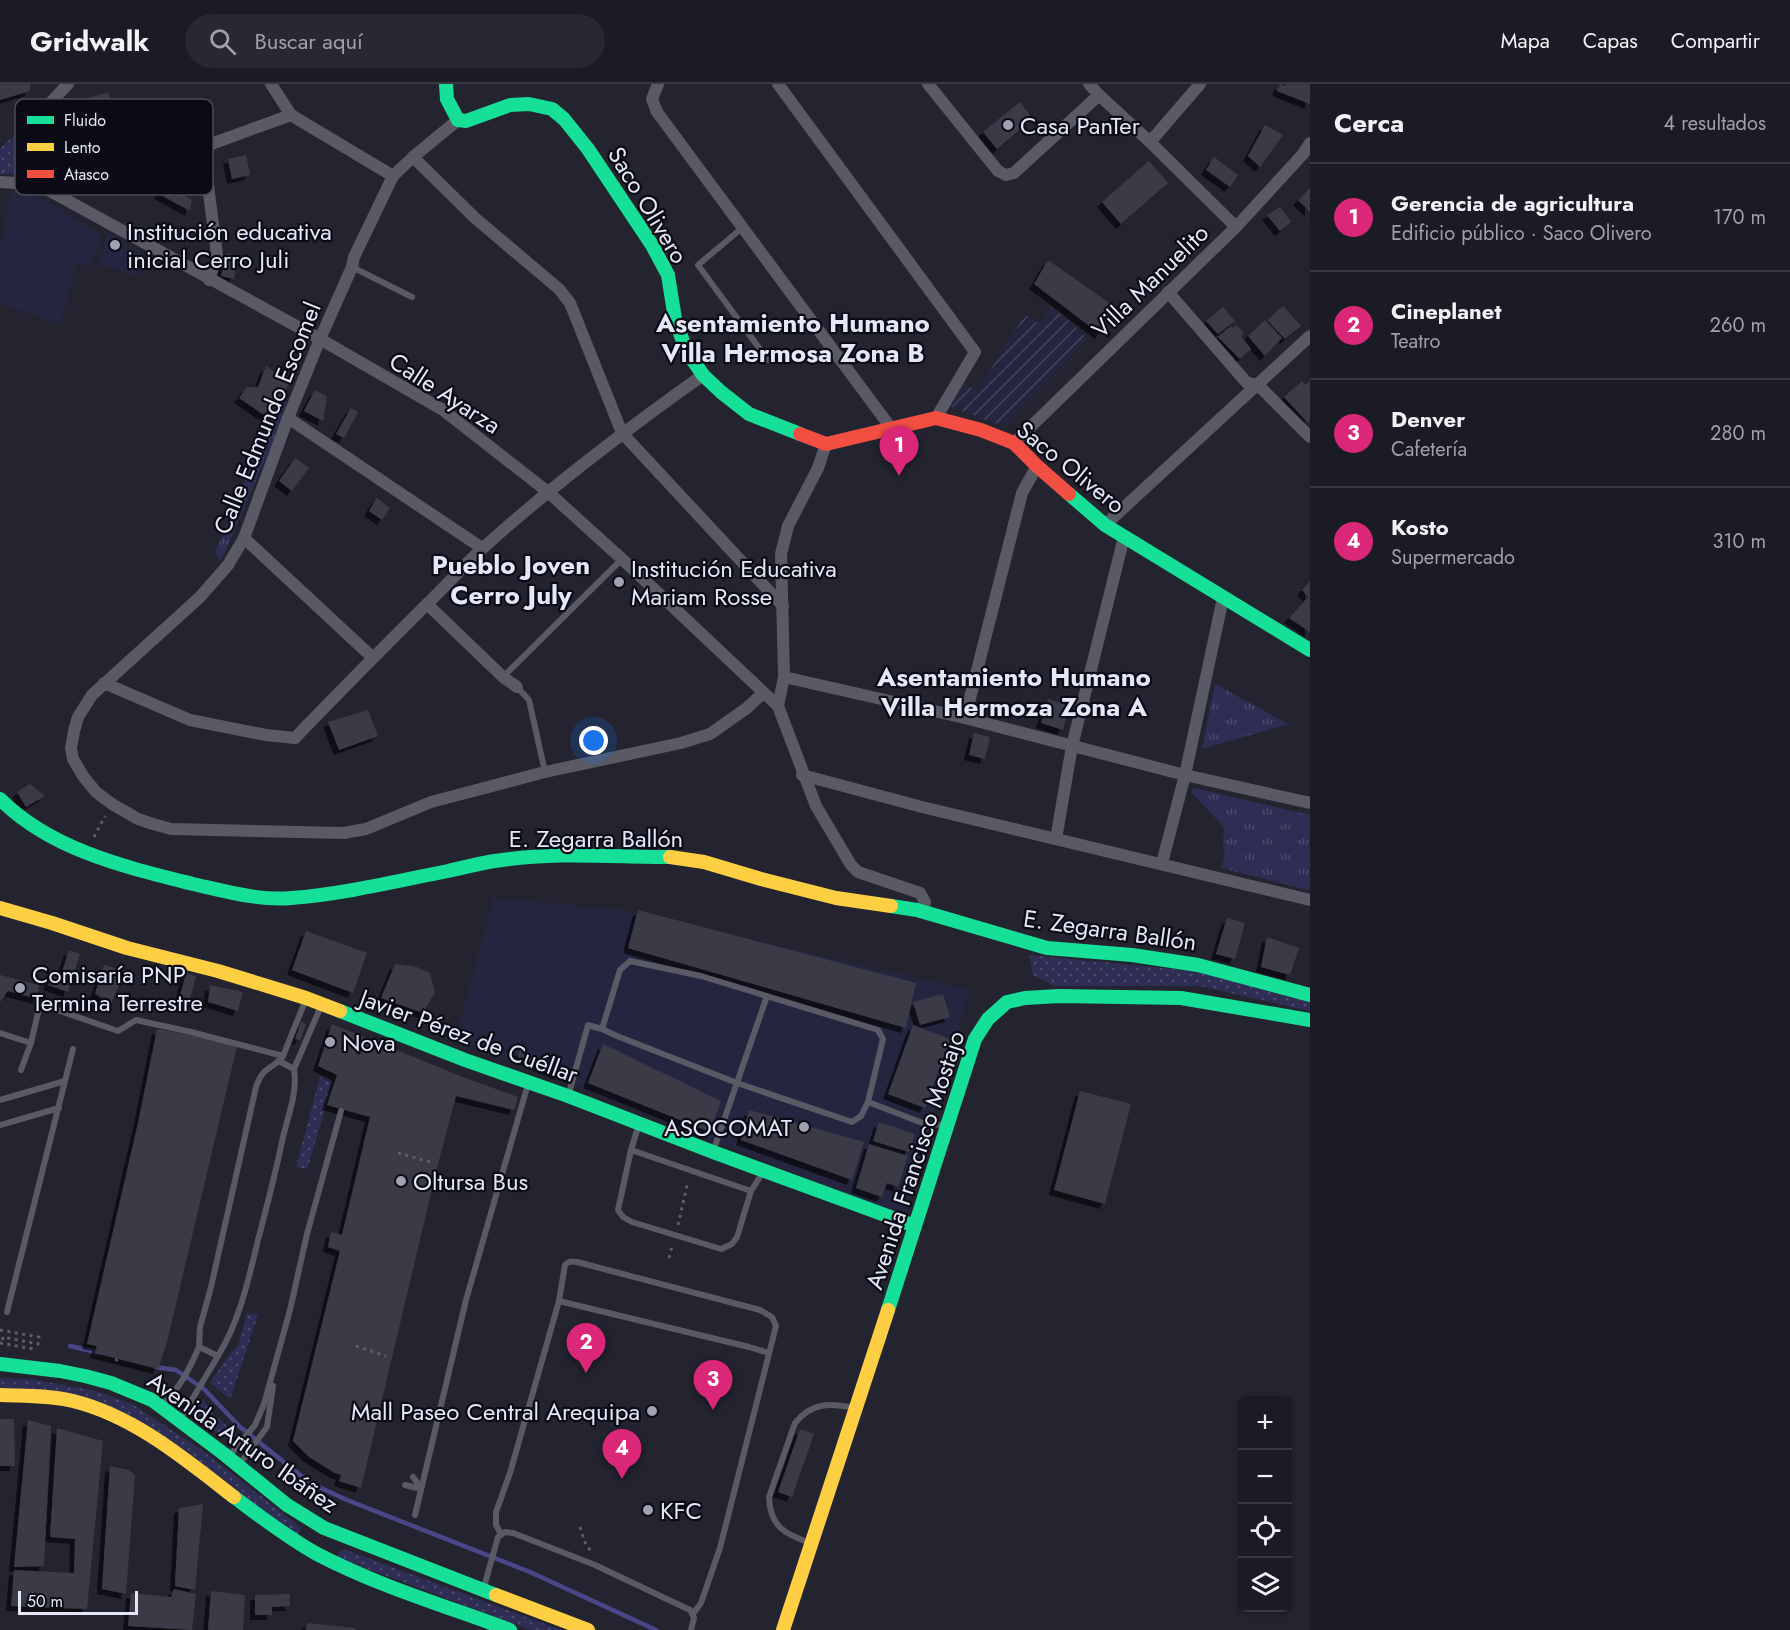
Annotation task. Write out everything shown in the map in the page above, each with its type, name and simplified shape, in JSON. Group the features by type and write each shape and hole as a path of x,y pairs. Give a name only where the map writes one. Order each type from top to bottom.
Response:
{"street":[{"path":"54,99 68,84"},
{"path":"271,84 291,115 393,176"},
{"path":"446,84 447,99 458,120"},
{"path":"658,84 652,99 657,112 891,428"},
{"path":"778,84 975,352 936,418"},
{"path":"928,84 998,171 1006,175 1014,173 1099,95"},
{"path":"1089,84 1236,226"},
{"path":"1150,142 1200,84"},
{"name":"Saco Olivero","path":"458,120 466,121 510,105 529,104 552,109 564,119 588,149 652,244 668,275 675,319 686,350 703,375 749,414 825,444 936,418 981,430 1014,443 1105,525 1310,650"},
{"path":"213,143 291,115"},
{"name":"Calle Edmundo Escomel","path":"458,120 393,176 354,257 352,267 288,418 244,538 228,565 200,597 92,695 78,717 71,748 82,776 96,792 112,804 138,819 171,829 343,833 366,829 431,802 545,772 681,743 710,734 747,708 762,693"},
{"name":"Villa Manuelito","path":"1014,443 1308,154 1310,142"},
{"path":"413,157 475,218 559,289 570,303 622,433 783,606"},
{"path":"0,182 15,183"},
{"name":"Calle Ayarza","path":"60,195 443,410 548,492 778,706"},
{"path":"209,195 217,255 209,280"},
{"path":"1168,292 1247,383 1258,385 1310,437"},
{"path":"1105,525 1310,336"},
{"path":"104,683 190,720 266,735 295,738 372,657 482,548 622,433 703,375"},
{"path":"288,418 482,548"},
{"path":"825,444 818,468 788,526 781,555 784,677 778,706 802,775 816,806 851,865 858,872 920,893 925,902 923,912"},
{"path":"965,718 1022,493 1037,466"},
{"path":"1056,839 1072,746 1124,537"},
{"path":"244,538 372,657"},
{"path":"1162,863 1185,775 1223,598"},
{"path":"427,604 503,677 517,687"},
{"path":"784,677 965,718 1185,775 1310,803"},
{"path":"802,775 922,807 1309,897"},
{"name":"E. Zegarra Ballón","path":"0,799 32,826 65,844 125,867 227,892 275,899 293,898 374,886 501,860 549,856 672,857 704,862 836,898 891,905 923,912 1047,948 1131,955 1198,965 1310,995"},
{"name":"Javier Pérez de Cuéllar","path":"0,908 127,948 218,971 306,998 528,1084 568,1096 763,1171 915,1226"},
{"name":"Avenida Francisco Mostajo","path":"783,1630 975,1039 988,1019 1007,1002 1025,998 1059,996 1181,999 1310,1020"},
{"name":"Avenida Arturo Ibáñez","path":"0,1364 85,1376 152,1400 287,1505 324,1528 588,1630"},
{"name":"Avenida Arturo Ibáñez","path":"0,1395 32,1395 61,1399 100,1410 134,1425 162,1442 276,1528 345,1569 510,1630"},
{"path":"314,1552 324,1528"}],"lane":[{"path":"741,228 698,265 768,360"},
{"path":"352,267 412,297"},
{"path":"503,677 622,559"},
{"path":"517,687 529,700 545,772"},
{"path":"568,1096 588,1025 737,1083 852,1122 861,1116 868,1102 883,1039 878,1030 701,976 630,961 620,970 602,1029"},
{"path":"713,1152 767,996"},
{"path":"160,1407 178,1387 199,1347 200,1327 214,1276 259,1076 281,1058 306,998"},
{"path":"21,1070 31,1043 40,1004 118,1030 136,1020 191,1032 281,1058 294,1069 296,1077 294,1090 244,1296 230,1337 179,1420"},
{"path":"294,1069 322,1004"},
{"path":"0,1033 31,1043"},
{"path":"7,1312 72,1049"},
{"path":"0,1100 65,1081"},
{"path":"415,1515 466,1300 528,1084"},
{"path":"868,1102 925,1124 948,1126"},
{"path":"0,1125 59,1108"},
{"path":"233,1462 244,1439 255,1425 264,1404 341,1111"},
{"path":"639,1124 618,1210 623,1217 632,1222 721,1249 732,1244 736,1237 751,1191 763,1171"},
{"path":"631,1150 751,1191"},
{"path":"500,1536 495,1525 496,1512 510,1473 559,1301 565,1265 570,1261 577,1262 760,1310 772,1317 776,1326 720,1548 701,1603 693,1614 691,1630"},
{"path":"559,1301 769,1353"},
{"path":"199,1347 218,1356"},
{"path":"233,1462 254,1446 264,1433 268,1423 274,1371"},
{"path":"811,1544 792,1537 777,1526 769,1508 769,1497 798,1419 810,1410 827,1404 857,1408"},
{"path":"413,1477 421,1489"},
{"path":"405,1485 421,1489"},
{"path":"483,1590 500,1536 505,1532 513,1533 594,1565 690,1610 693,1614"}],"path":[{"path":"86,852 112,804"},
{"path":"398,1153 434,1163"},
{"path":"675,1236 691,1171"},
{"path":"0,1330 39,1337 38,1344 3,1337 2,1343"},
{"path":"356,1346 386,1356"},
{"path":"580,1527 586,1545 596,1557"}],"shaded area":[{"path":"11,191 15,192 15,195 36,195 102,235 91,265 76,263 60,325 0,301 0,249"},
{"name":"Institución educativa inicial Cerro Juli","path":"109,233 142,257 137,276 98,264"},
{"path":"1053,306 1087,338 1009,421 1000,425 951,407 964,384 977,391 1025,315 1039,324"},
{"name":"ASOCOMAT","path":"493,898 621,910 970,990 903,1216 456,1039"}],"green space":[{"path":"15,135 15,174 0,174 0,148"},
{"path":"288,398 273,441 221,561 215,553 265,432"},
{"path":"1215,684 1288,724 1202,749"},
{"path":"1194,788 1310,815 1310,887 1308,890 1222,868 1225,852 1223,850 1224,827 1191,792"},
{"path":"1029,955 1203,972 1310,1000 1310,1011 1199,986 1054,986 1033,975"},
{"path":"320,1077 333,1083 307,1169 296,1167"},
{"path":"247,1313 258,1315 230,1399 210,1383 228,1356 238,1346"},
{"path":"0,1378 31,1379 96,1391 132,1404 199,1448 302,1528 297,1536 157,1432 0,1388"},
{"path":"204,1399 209,1410 238,1436 234,1439 213,1430 195,1414"},
{"path":"344,1549 561,1630 531,1630 341,1559 338,1553"}],"building":[{"path":"0,84 30,84 30,91 0,100"},
{"path":"1280,84 1285,86 1286,84 1310,84 1310,104 1277,91"},
{"path":"108,92 110,99 89,99"},
{"name":"Casa PanTer","path":"1020,102 1033,119 997,149 983,132"},
{"path":"1265,125 1283,135 1260,167 1248,156"},
{"path":"246,155 250,175 232,179 228,159"},
{"path":"1214,157 1238,175 1230,187 1206,170"},
{"path":"1149,161 1168,183 1121,224 1102,202"},
{"path":"1310,188 1310,212 1298,200"},
{"path":"161,195 183,195 192,200 190,211"},
{"path":"1280,207 1291,222 1280,231 1267,215"},
{"path":"227,253 239,256 234,279 221,276"},
{"path":"1048,260 1115,307 1100,334 1034,284"},
{"path":"1283,306 1301,326 1285,339 1267,320"},
{"path":"1223,307 1235,321 1218,334 1206,321"},
{"path":"1265,320 1282,338 1265,356 1248,336"},
{"path":"1236,325 1244,333 1241,336 1251,349 1240,359 1218,337 1231,326 1233,328"},
{"path":"266,366 290,383 267,417 239,398 247,387 258,387"},
{"path":"1302,381 1305,385 1310,381 1310,421 1308,423 1284,397"},
{"path":"315,390 327,396 323,421 304,411"},
{"path":"351,408 358,412 344,438 336,434"},
{"path":"295,458 309,468 292,491 279,481"},
{"path":"377,498 390,508 382,520 369,511"},
{"path":"1310,581 1310,632 1289,618 1308,597 1302,590"},
{"path":"1048,699 1069,706 1063,730 1041,723"},
{"path":"368,710 378,736 339,750 328,722"},
{"path":"974,733 990,737 985,759 969,755"},
{"path":"30,784 45,796 26,807 17,792"},
{"path":"638,910 916,983 906,1028 628,948"},
{"path":"1227,918 1245,923 1235,959 1216,954"},
{"path":"306,931 367,953 353,993 292,970"},
{"path":"1267,937 1299,948 1290,975 1261,967"},
{"path":"69,950 80,954 68,992 48,985 51,976 60,978"},
{"path":"395,964 417,967 430,973 435,992 423,1013 381,998"},
{"path":"104,965 126,971 111,1003 95,994"},
{"path":"186,973 196,976 190,999 180,996"},
{"name":"Comisaría PNP Termina Terrestre","path":"0,975 39,985 38,999 8,991 0,1002"},
{"path":"210,985 243,992 238,1011 208,1002"},
{"path":"943,994 950,1017 920,1025 913,1002"},
{"path":"301,1022 306,1024 300,1040 295,1039"},
{"path":"332,1024 518,1097 514,1110 456,1096 361,1488 339,1481 341,1475 309,1457 293,1441 340,1251 328,1247 331,1232 342,1235 370,1117 327,1105 337,1075 318,1066"},
{"path":"913,1025 950,1039 925,1108 888,1094"},
{"path":"157,1029 237,1046 167,1342 158,1369 95,1353 97,1346 87,1344 138,1123"},
{"path":"603,1044 721,1101 710,1132 588,1083"},
{"path":"520,1050 561,1066 560,1075 518,1057"},
{"path":"1080,1091 1131,1104 1105,1204 1054,1190"},
{"path":"749,1110 864,1142 852,1180 741,1140"},
{"path":"879,1122 915,1134 909,1152 873,1141"},
{"path":"869,1144 908,1156 898,1187 887,1183 882,1197 856,1188"},
{"path":"0,1419 14,1419 15,1466 0,1466"},
{"path":"28,1420 51,1426 44,1566 14,1567"},
{"path":"57,1428 103,1441 87,1609 11,1606 14,1570 74,1573 75,1539 50,1537"},
{"path":"800,1429 814,1434 792,1497 778,1492"},
{"path":"110,1466 129,1470 135,1475 126,1594 102,1589"},
{"path":"203,1504 195,1590 175,1586 179,1508"},
{"path":"174,1589 196,1594 192,1630 128,1626 131,1593 171,1597"},
{"path":"211,1591 245,1595 243,1630 208,1630"},
{"path":"290,1594 290,1606 272,1607 272,1615 255,1615 255,1595"},
{"path":"307,1623 356,1628 355,1630 306,1630"}],"waterway":[{"path":"70,1346 100,1353"},
{"path":"155,1367 176,1370 204,1389 239,1426 310,1483 347,1500 530,1572 656,1630"}],"traffic: fast":[{"path":"446,84 447,99 458,120 466,121 510,105 529,104 552,109 564,119 588,149 652,245 668,275 675,319 686,350 703,375 749,414 800,434"},
{"path":"1069,494 1105,525 1310,650"},
{"path":"0,799 20,817 42,831 90,854 141,871 193,884 267,898 331,894 488,862 523,858 670,857"},
{"path":"891,906 917,910 1047,948 1132,955 1198,965 1310,995"},
{"path":"888,1310 975,1039 988,1019 1007,1002 1025,998 1059,996 1181,998 1310,1020"},
{"path":"340,1011 465,1060 568,1096 915,1226"},
{"path":"0,1364 85,1376 111,1383 152,1400 287,1505 324,1528 496,1595"},
{"path":"234,1497 317,1554 388,1586 510,1630"}],"traffic: slow":[{"path":"670,857 704,862 836,898 891,906"},
{"path":"0,908 127,948 218,971 340,1011"},
{"path":"783,1630 888,1310"},
{"path":"0,1395 64,1399 117,1417 158,1440 234,1497"},
{"path":"496,1595 588,1630"}],"traffic: jam":[{"path":"800,434 826,444 936,418 981,430 1014,443 1069,494"}],"place":[{"name":"Casa PanTer","path":"1008,125"},
{"name":"Institución educativa inicial Cerro Juli","path":"115,245"},
{"name":"Gerencia de agricultura","path":"899,476"},
{"name":"Institución Educativa Mariam Rosse","path":"619,582"},
{"name":"Comisaría PNP Termina Terrestre","path":"20,988"},
{"name":"Nova","path":"330,1042"},
{"name":"ASOCOMAT","path":"804,1127"},
{"name":"Oltursa Bus","path":"401,1181"},
{"name":"Cineplanet","path":"586,1373"},
{"name":"Denver","path":"713,1410"},
{"name":"Mall Paseo Central Arequipa","path":"652,1411"},
{"name":"Kosto","path":"622,1479"},
{"name":"KFC","path":"648,1510"}],"district":[{"name":"Asentamiento Humano Villa Hermosa Zona B","path":"793,338"},
{"name":"Pueblo Joven Cerro July","path":"511,580"},
{"name":"Asentamiento Humano Villa Hermoza Zona A","path":"1014,692"}]}
